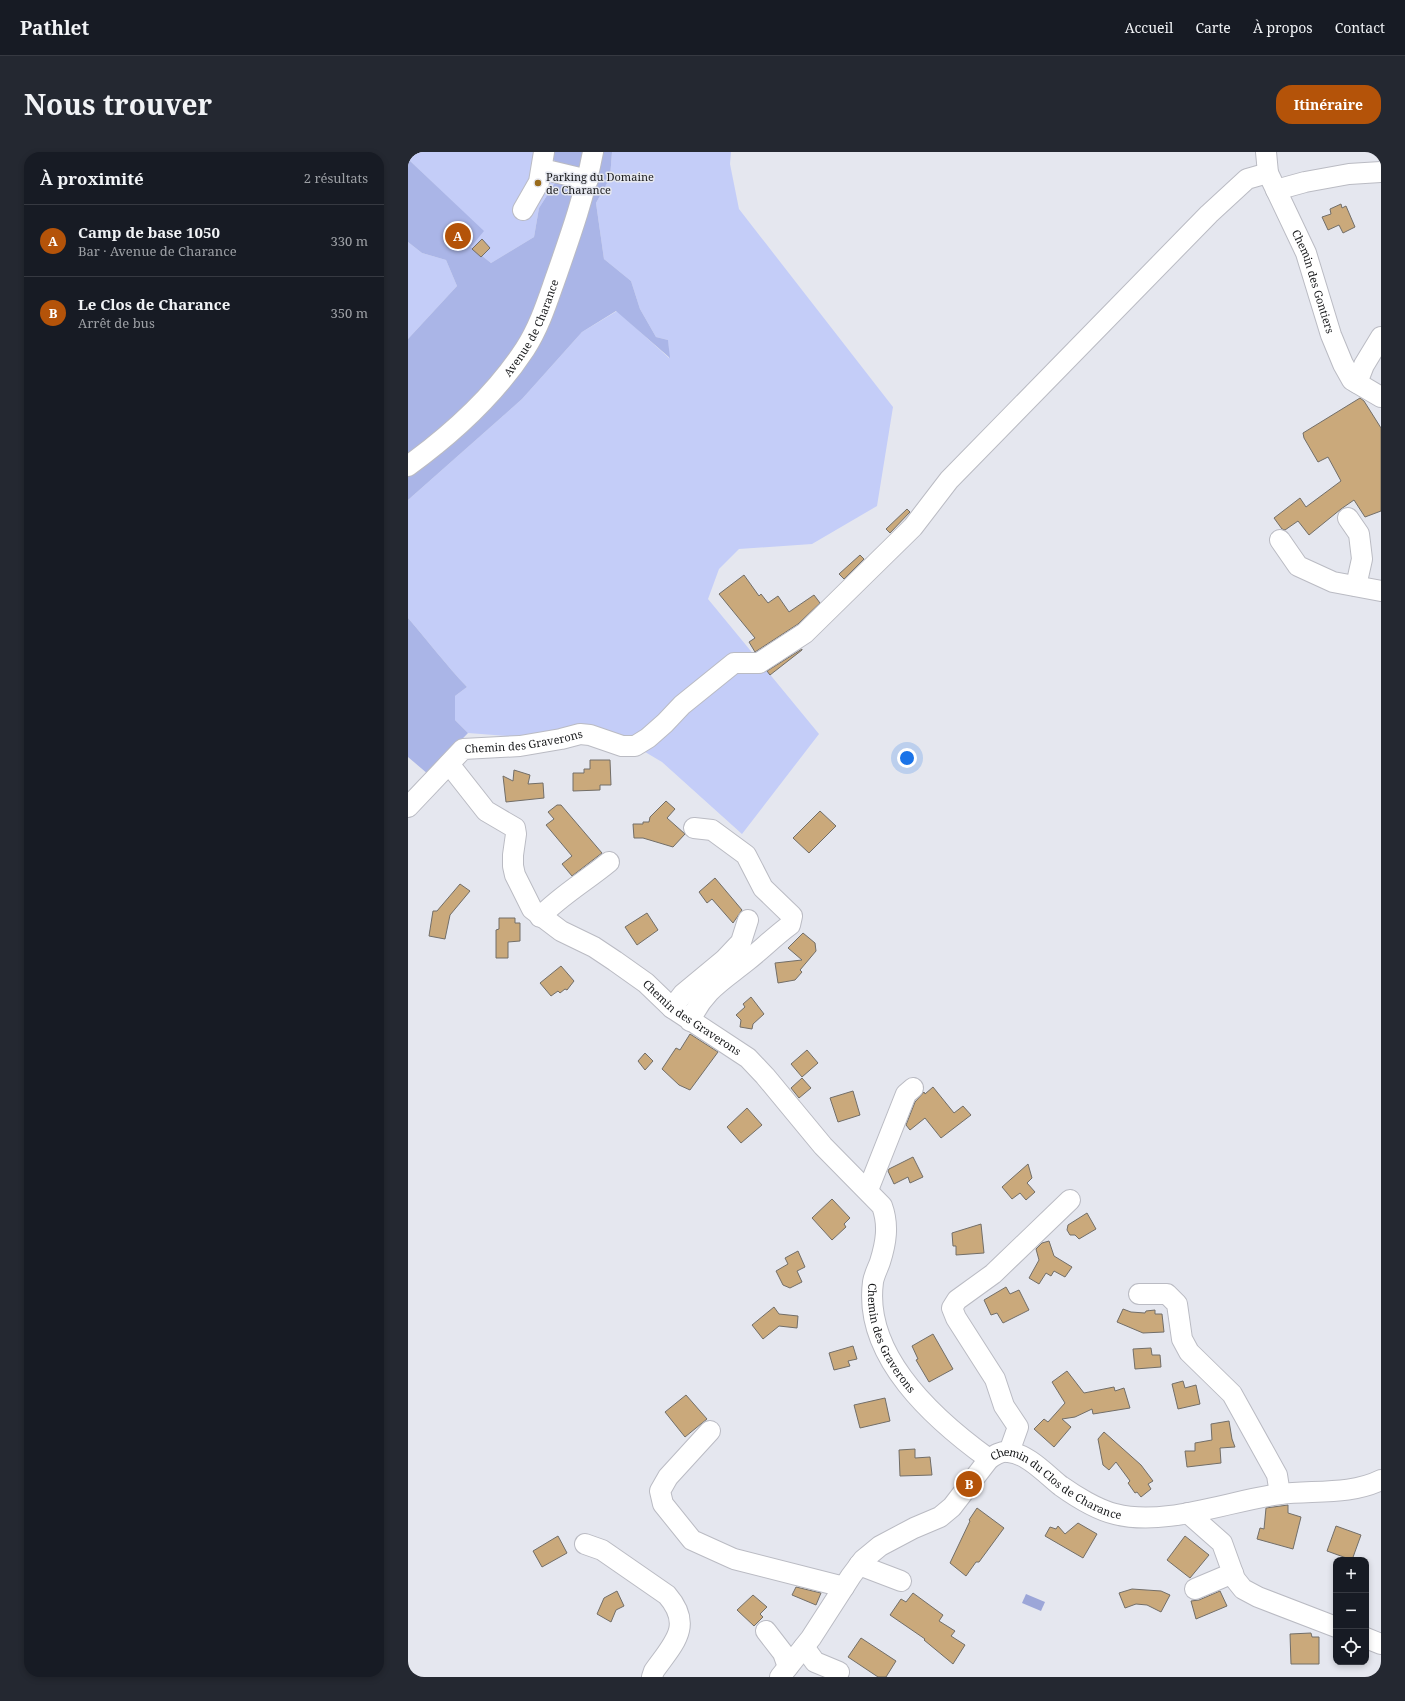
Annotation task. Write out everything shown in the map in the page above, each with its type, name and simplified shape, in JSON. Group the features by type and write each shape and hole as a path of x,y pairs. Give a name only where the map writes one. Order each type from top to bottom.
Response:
{"street":[{"name":"Avenue de Charance","path":"408,466 429,451 461,423 496,386 525,349 541,318 588,180 593,152"},
{"name":"Chemin des Gontiers","path":"1266,152 1272,182 1306,252 1331,335 1343,364 1352,380 1381,397"},
{"path":"524,210 539,182 543,160 588,180"},
{"path":"1272,182 1305,182 1349,174 1381,172"},
{"name":"Chemin des Graverons","path":"989,1459 942,1422 915,1395 890,1357 877,1327 873,1312 874,1281 884,1250 887,1227 886,1216 882,1206 868,1190 823,1146 765,1076 748,1058 672,1008 646,983 615,961 594,947 560,931 540,917 532,909 515,875 513,856 516,834 515,828 486,811 449,764 463,749 520,746 580,734 590,735 622,746 635,746 648,738 682,705 734,663 759,663 805,633 914,527 949,480 1209,214 1247,179 1272,182"},
{"path":"1357,383 1364,365 1381,337"},
{"path":"1348,518 1359,534 1362,559 1356,586"},
{"path":"1280,540 1298,566 1333,582 1381,591"},
{"path":"408,807 449,764"},
{"path":"690,1021 696,1009 714,986 790,925 792,916 763,888 746,854 712,830 694,828"},
{"path":"540,917 554,903 584,883 609,862"},
{"path":"672,1008 683,994 724,960 741,942 748,920"},
{"path":"868,1190 906,1094 913,1088"},
{"path":"1008,1452 1018,1427 1004,1406 995,1379 956,1318 952,1308 957,1300 993,1274 1070,1200"},
{"path":"1139,1294 1167,1294 1177,1304 1182,1339 1189,1352 1232,1394 1277,1475 1280,1494"},
{"path":"710,1431 668,1477 660,1491 663,1504 692,1540 734,1559 844,1587"},
{"name":"Chemin du Clos de Charance","path":"784,1672 811,1638 859,1565 880,1546 914,1528 940,1517 952,1507 989,1459 996,1454 1008,1452 1019,1455 1037,1466 1062,1486 1102,1510 1129,1516 1156,1517 1188,1513 1235,1502 1280,1494 1354,1489 1369,1486 1381,1480"},
{"path":"1188,1513 1222,1543 1235,1579 1243,1589 1258,1597 1333,1626"},
{"path":"585,1544 602,1550 667,1595 675,1604 679,1615 680,1626 678,1635 654,1671 652,1677"},
{"path":"859,1565 901,1581"},
{"path":"1195,1589 1233,1573"},
{"path":"766,1631 783,1653 784,1672"},
{"path":"1369,1639 1381,1644"},
{"path":"804,1647 815,1662 839,1672 835,1677"}],"shaded area":[{"path":"408,152 551,152 560,175 539,208 534,237 491,263 471,247 483,231 408,159"},
{"path":"551,152 612,152 610,178 596,203 604,259 631,281 640,309 656,337 668,340 670,358 616,311 582,332 522,399 408,500 408,339 457,286 446,260 422,253 408,242 408,159 484,231 471,247 491,263 534,237 539,208 560,175"},
{"path":"612,152 731,152 730,164 739,209 893,407 877,506 812,544 739,549 719,569 708,599 819,734 742,834 662,762 635,746 468,733 455,720 455,696 467,687 408,618 408,500 522,399 582,332 617,311 669,358 668,340 656,337 640,309 631,281 604,259 596,203 610,178"},
{"path":"408,242 422,253 446,260 457,286 408,339"},
{"path":"408,618 467,687 455,696 455,720 468,733 428,774 408,757"},
{"path":"1026,1594 1045,1602 1041,1611 1022,1603"}],"building":[{"path":"1341,204 1342,208 1346,206 1355,227 1343,233 1339,225 1328,230 1322,217 1331,214 1330,209"},
{"path":"482,239 490,248 481,257 472,249"},
{"path":"1360,398 1364,401 1381,428 1381,511 1365,517 1354,500 1309,535 1298,521 1285,530 1282,529 1274,518 1300,498 1306,507 1341,481 1328,457 1318,462 1304,438 1303,433"},
{"path":"907,509 910,512 890,533 886,529"},
{"path":"860,555 864,559 844,579 839,574"},
{"path":"744,575 759,596 761,594 768,603 778,596 789,612 814,595 820,603 798,624 755,652 749,642 755,638 719,594"},
{"path":"802,649 770,675 767,671"},
{"path":"590,760 610,760 611,785 600,785 600,790 573,791 573,773 584,773 584,769 590,769"},
{"path":"514,770 530,775 528,784 543,783 544,798 506,802 503,776 513,781"},
{"path":"666,801 675,809 667,818 685,834 673,847 643,838 634,838 633,824 643,824 643,822 649,822 650,817"},
{"path":"557,805 561,805 602,853 572,876 562,864 572,856 546,825 554,819 548,812"},
{"path":"820,811 836,826 809,853 793,838"},
{"path":"715,878 742,910 733,923 712,899 707,903 699,892"},
{"path":"460,884 470,891 450,915 445,939 429,936 433,911 437,911"},
{"path":"647,913 658,930 637,945 625,927"},
{"path":"499,918 515,918 515,923 520,923 520,941 508,942 508,958 496,958 496,930 499,929"},
{"path":"803,933 815,943 816,951 800,970 802,972 795,980 778,983 775,963 802,960 788,948"},
{"path":"561,966 574,981 567,990 565,989 560,993 558,991 551,996 540,983"},
{"path":"751,997 764,1014 753,1024 752,1029 740,1027 741,1020 736,1015 745,1007 743,1004"},
{"path":"690,1034 718,1052 690,1090 679,1085 662,1069 676,1048 680,1050"},
{"path":"807,1050 818,1063 802,1077 791,1064"},
{"path":"645,1053 653,1061 645,1070 638,1061"},
{"path":"802,1078 811,1088 799,1098 791,1088"},
{"path":"933,1087 954,1113 963,1106 971,1115 941,1138 925,1118 910,1130 906,1125 915,1102 924,1092 925,1094"},
{"path":"853,1091 860,1115 838,1122 830,1098"},
{"path":"747,1108 762,1125 741,1143 727,1127"},
{"path":"913,1157 923,1177 910,1183 908,1177 894,1184 888,1171 889,1169"},
{"path":"1028,1164 1032,1178 1027,1183 1035,1192 1026,1200 1020,1193 1012,1199 1002,1187"},
{"path":"832,1199 850,1218 844,1224 846,1227 832,1240 812,1218"},
{"path":"1087,1213 1096,1229 1079,1239 1075,1235 1070,1235 1067,1230 1068,1225"},
{"path":"981,1224 984,1253 956,1255 956,1246 953,1246 952,1233"},
{"path":"1049,1241 1054,1256 1072,1267 1065,1277 1054,1271 1051,1276 1046,1273 1039,1284 1029,1278 1039,1260 1036,1249 1042,1243"},
{"path":"798,1251 805,1267 797,1271 802,1282 790,1288 783,1285 776,1271 788,1264 785,1258"},
{"path":"1006,1287 1010,1294 1019,1290 1029,1310 1003,1323 997,1313 991,1315 984,1300"},
{"path":"774,1307 779,1314 798,1316 797,1328 779,1326 763,1339 752,1325"},
{"path":"1123,1309 1131,1312 1145,1313 1146,1311 1155,1310 1155,1314 1162,1314 1164,1332 1143,1333 1117,1322"},
{"path":"933,1334 953,1369 929,1382 916,1360 918,1359 912,1346"},
{"path":"853,1346 857,1359 848,1361 850,1366 834,1370 829,1353"},
{"path":"1151,1348 1152,1355 1160,1355 1161,1367 1135,1369 1133,1349"},
{"path":"1067,1371 1084,1393 1114,1387 1115,1391 1124,1388 1130,1408 1093,1414 1092,1409 1075,1417 1062,1419 1071,1427 1054,1447 1034,1429 1044,1419 1048,1422 1065,1403 1052,1382"},
{"path":"1183,1381 1185,1388 1196,1385 1200,1404 1178,1409 1172,1384"},
{"path":"686,1395 707,1419 685,1437 665,1412"},
{"path":"885,1398 890,1421 860,1428 854,1405"},
{"path":"1229,1421 1235,1447 1220,1448 1221,1463 1187,1467 1185,1451 1195,1451 1195,1443 1212,1440 1211,1424"},
{"path":"1104,1432 1141,1465 1153,1481 1148,1484 1151,1489 1141,1497 1137,1492 1135,1493 1128,1483 1130,1481 1116,1462 1109,1470 1103,1465 1098,1439"},
{"path":"915,1449 915,1458 930,1457 932,1475 900,1476 899,1450"},
{"path":"1288,1505 1288,1513 1301,1517 1293,1549 1257,1539 1260,1528 1264,1529 1266,1508"},
{"path":"977,1508 1004,1528 979,1562 976,1562 966,1576 950,1563 970,1521 969,1520"},
{"path":"1078,1523 1097,1534 1083,1558 1045,1536 1050,1527 1056,1529 1058,1526 1065,1534"},
{"path":"1336,1526 1361,1535 1353,1557 1344,1557 1327,1551"},
{"path":"558,1536 567,1553 542,1567 533,1551"},
{"path":"1185,1536 1209,1555 1190,1578 1167,1560"},
{"path":"796,1587 821,1593 816,1605 792,1595"},
{"path":"1132,1589 1161,1591 1170,1595 1161,1612 1147,1605 1136,1604 1125,1608 1119,1593"},
{"path":"617,1591 624,1606 616,1610 611,1622 597,1614 604,1598"},
{"path":"1220,1591 1227,1606 1196,1619 1191,1601 1199,1600"},
{"path":"913,1593 943,1615 939,1621 955,1631 951,1636 965,1645 953,1664 924,1640 925,1639 890,1615 901,1599 906,1602"},
{"path":"753,1595 767,1607 760,1614 763,1617 754,1626 737,1610"},
{"path":"1311,1633 1312,1637 1319,1637 1319,1664 1291,1664 1290,1634"},
{"path":"861,1638 896,1661 886,1677 878,1677 848,1657"}],"place":[{"name":"Parking du Domaine de Charance","path":"538,183"},
{"name":"Camp de base 1050","path":"458,236"},
{"name":"Le Clos de Charance","path":"969,1484"}]}
